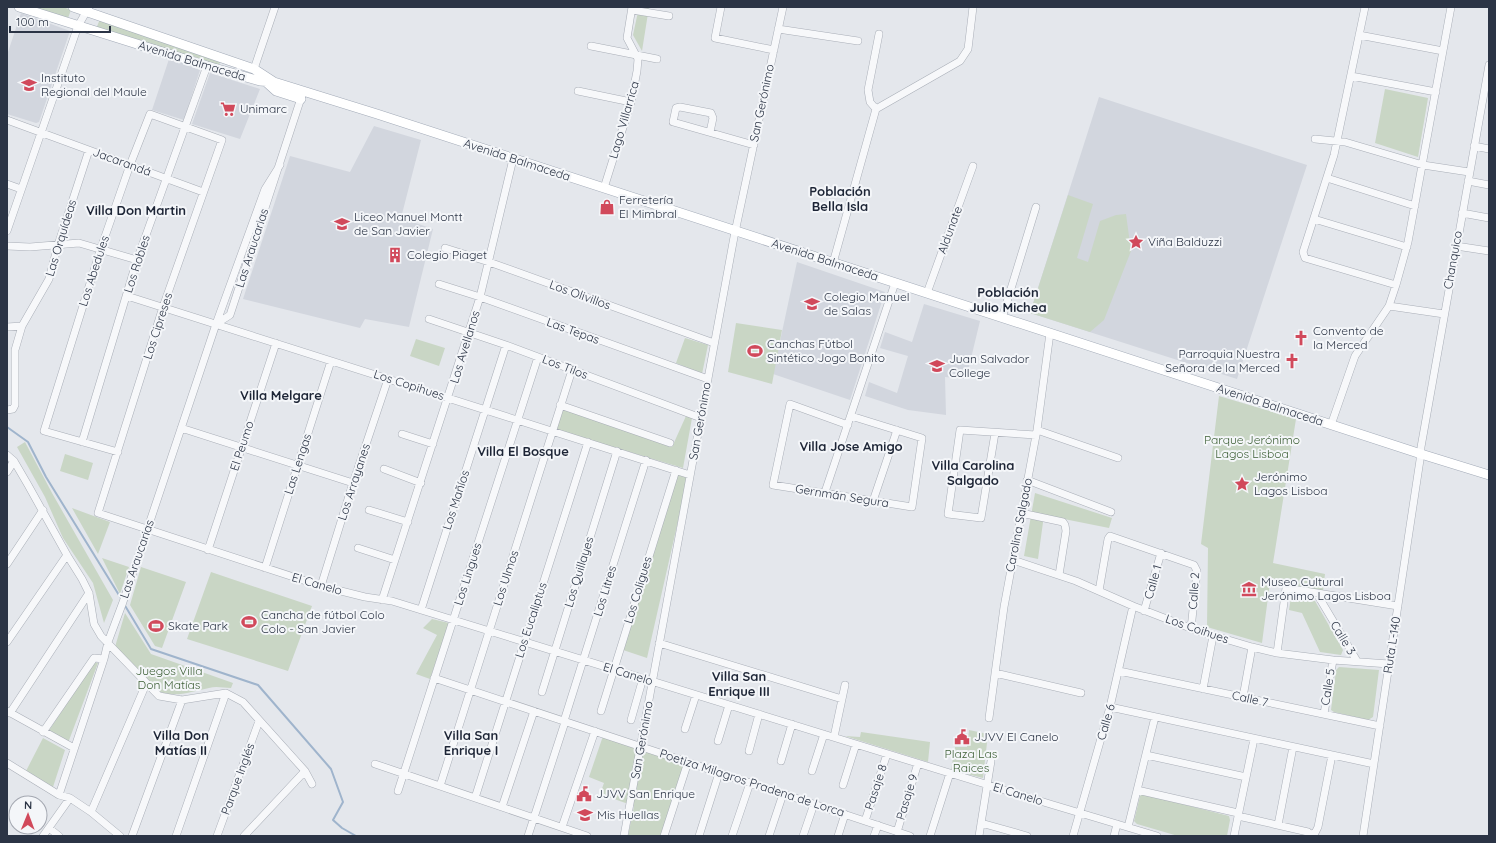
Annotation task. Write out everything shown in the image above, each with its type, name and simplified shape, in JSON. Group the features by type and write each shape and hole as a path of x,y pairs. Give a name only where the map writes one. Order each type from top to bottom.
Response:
{"main road":[{"name":"Avenida Balmaceda","path":"19,7 208,66 260,81 270,82 302,95 513,159 1489,475"},
{"name":"Avenida Balmaceda","path":"73,7 88,9 254,68 270,82"}],"street":[{"path":"254,68 275,7"},
{"path":"721,7 715,38 774,50"},
{"name":"San Gerónimo","path":"624,836 714,344 783,7"},
{"path":"833,263 876,109 960,61 968,49 973,7"},
{"path":"1365,7 1337,140 1327,178 1303,252 1305,258 1396,285"},
{"path":"1331,425 1355,356 1390,306 1407,248 1436,92 1449,7"},
{"path":"632,8 669,16"},
{"name":"Lago Villarrica","path":"604,188 631,102 637,71 638,59 627,38 632,8"},
{"path":"7,231 78,26 88,9"},
{"path":"778,29 858,41"},
{"path":"876,109 870,102 868,90 879,34"},
{"path":"1359,35 1443,51"},
{"path":"591,46 657,59"},
{"name":"Chanquico","path":"1421,454 1469,172 1480,112 1488,80 1489,65"},
{"name":"Los Robles","path":"82,442 137,260 208,66"},
{"path":"1350,76 1436,92"},
{"path":"578,91 631,102"},
{"name":"Las Araucarias","path":"59,795 104,659 108,642 126,595 216,324 230,315 302,95"},
{"path":"710,132 713,118 711,113 680,107 676,108 673,122 754,145"},
{"path":"1480,112 1489,113"},
{"name":"Los Abedules","path":"82,442 44,431 101,248 130,165 150,114 186,127"},
{"name":"Jacarandá","path":"7,120 203,192"},
{"name":"Los Cipreses","path":"98,513 163,307 222,140 186,127"},
{"path":"1315,139 1337,140 1422,165 1469,172"},
{"path":"1474,146 1489,149"},
{"name":"Las Orquídeas","path":"7,410 13,409 15,405 15,350 22,326 49,279 58,245 89,150"},
{"name":"Los Avellanos","path":"382,600 480,297 513,159"},
{"name":"Aldunate","path":"927,293 972,166"},
{"path":"1327,178 1415,206"},
{"path":"1468,181 1489,185"},
{"path":"7,184 21,189"},
{"path":"1002,318 1036,207"},
{"path":"1462,213 1489,218"},
{"path":"1314,219 1407,248"},
{"path":"7,246 30,248 79,243 101,248 137,260"},
{"path":"1456,246 1489,252"},
{"name":"Los Olivillos","path":"446,248 489,262 714,344"},
{"path":"825,492 895,283"},
{"name":"Las Tepas","path":"439,284 480,297 708,380"},
{"name":"Los Copihues","path":"127,296 690,475"},
{"path":"1390,306 1444,314"},
{"name":"Los Tilos","path":"429,319 469,331 701,418"},
{"path":"7,327 22,326"},
{"name":"Carolina Salgado","path":"989,718 1004,607 1036,433 1050,333"},
{"name":"El Peumo","path":"208,550 276,343"},
{"name":"Los Mañíos","path":"421,610 506,345"},
{"name":"Los Lingues","path":"398,791 538,357"},
{"name":"Las Lengas","path":"265,568 331,361"},
{"name":"Los Ulmos","path":"440,786 572,370"},
{"name":"Los Arrayanes","path":"321,586 353,483 388,379"},
{"name":"Gernmán Segura","path":"848,425 790,404 773,485 825,492 912,507 922,438 897,430"},
{"path":"560,405 670,443"},
{"path":"851,416 897,430 873,501"},
{"path":"181,428 353,483"},
{"path":"995,433 981,518 948,514 960,430 995,433 1036,433 1118,458"},
{"path":"402,434 433,444"},
{"path":"82,442 118,452"},
{"name":"Los Eucaliptus","path":"475,798 588,442"},
{"name":"Los Quillayes","path":"542,692 617,451"},
{"name":"Ruta L-140","path":"1364,836 1421,454"},
{"path":"7,455 14,461 89,593 96,628 101,636 159,696 182,700 226,693 243,702 305,771 312,784"},
{"name":"Los Litres","path":"528,836 646,460"},
{"path":"7,472 14,461"},
{"path":"384,469 421,483"},
{"name":"Los Coligues","path":"602,711 676,470"},
{"path":"1027,480 1111,512"},
{"path":"7,564 43,510"},
{"path":"369,510 408,522"},
{"name":"El Canelo","path":"98,513 321,586 421,610 1157,836"},
{"path":"1021,513 1063,522 1066,531 1059,575"},
{"path":"1099,590 1110,536 1161,553"},
{"path":"358,548 395,560"},
{"name":"Calle 1","path":"1144,611 1161,553"},
{"name":"Calle 2","path":"1161,553 1194,564 1196,567 1197,571 1191,629"},
{"path":"7,642 67,555"},
{"name":"Los Coihues","path":"1013,560 1099,590 1144,611 1191,629 1252,647 1277,653 1333,660 1390,664"},
{"path":"1277,653 1286,588 1398,606"},
{"path":"74,748 9,712 89,593"},
{"name":"Calle 3","path":"1317,594 1357,661"},
{"name":"Calle 6","path":"1073,836 1110,707 1133,606"},
{"path":"1203,689 1213,636"},
{"path":"659,643 842,699"},
{"path":"1243,697 1252,647"},
{"path":"43,732 94,658 104,659"},
{"name":"Calle 5","path":"1324,714 1333,660"},
{"name":"Calle 7","path":"1119,671 1380,726"},
{"path":"995,673 1081,693"},
{"name":"Poetiza Milagros Pradena de Lorca","path":"434,678 910,836"},
{"path":"631,720 643,678"},
{"path":"91,812 146,684"},
{"path":"834,738 844,685"},
{"path":"176,836 226,693"},
{"path":"685,729 696,695"},
{"path":"132,836 182,700"},
{"path":"718,741 729,705"},
{"path":"1110,707 1374,764"},
{"path":"502,807 534,711"},
{"path":"749,751 759,714"},
{"path":"1128,827 1155,717"},
{"name":"Parque Inglés","path":"217,836 259,721"},
{"path":"781,760 792,724"},
{"path":"562,827 595,731"},
{"path":"812,771 824,734"},
{"path":"1234,836 1254,739"},
{"path":"843,784 856,744"},
{"path":"1278,825 1293,747"},
{"name":"Pasaje 8","path":"865,821 887,754"},
{"path":"1146,755 1246,777"},
{"path":"1137,790 1308,832 1311,835 1315,833 1318,827 1332,755"},
{"path":"979,836 991,761"},
{"path":"664,836 688,762"},
{"path":"7,763 59,795 70,798 91,812 120,836"},
{"name":"Pasaje 9","path":"897,832 918,763"},
{"path":"375,764 587,836"},
{"path":"244,836 305,771"},
{"path":"699,836 720,773"},
{"path":"930,836 950,773"},
{"path":"732,836 750,783"},
{"path":"769,836 783,794"},
{"path":"43,836 70,798"},
{"path":"803,836 814,804"},
{"path":"838,836 845,814"},
{"path":"981,823 1027,836"},
{"path":"1114,836 1118,824"},
{"path":"874,836 878,825"},
{"path":"49,828 59,836"}],"shaded area":[{"name":"Instituto Regional del Maule","path":"21,13 70,31 39,122 36,123 7,114 7,55"},
{"path":"169,59 200,70 184,120 152,110"},
{"path":"210,73 260,89 240,139 192,124"},
{"path":"1099,97 1307,165 1237,379 1030,313"},
{"name":"Liceo Manuel Montt de San Javier","path":"374,126 421,140 401,218 433,229 409,327 365,319 360,328 243,299 290,156 350,172"},
{"path":"797,262 885,292 850,400 773,374"},
{"name":"Juan Salvador College","path":"924,304 980,321 966,379 945,377 946,415 908,410 865,396 869,382 897,393 908,356 880,348 885,332 912,342"}],"green space":[{"path":"32,7 63,7 71,10 68,18"},
{"path":"639,7 649,7 642,51 633,35"},
{"path":"100,19 221,60 218,67 96,29"},
{"path":"1385,89 1428,98 1418,157 1375,143"},
{"path":"1068,195 1093,204 1077,258 1088,262 1100,221 1116,215 1126,214 1131,251 1104,320 1090,332 1030,313"},
{"name":"Canchas Fútbol Sintético Jogo Bonito","path":"736,323 782,330 772,384 728,372"},
{"path":"685,338 708,345 702,374 676,363"},
{"path":"416,339 445,348 439,366 410,356"},
{"name":"Parque Jerónimo Lagos Lisboa","path":"1219,396 1296,419 1273,563 1325,574 1323,591 1270,582 1262,643 1207,627 1208,548 1201,544"},
{"path":"558,406 672,447 686,416 692,418 683,468 549,428"},
{"path":"25,442 52,493 113,600 104,623 93,583 63,538 45,497 17,447"},
{"path":"65,454 93,463 88,480 60,471"},
{"path":"674,473 688,477 647,658 617,648"},
{"path":"1035,493 1112,518 1109,528 1044,515 1038,559 1024,556"},
{"path":"72,508 110,522 98,554"},
{"path":"102,558 129,567 120,594"},
{"name":"Skate Park","path":"141,567 186,582 162,648 155,646 130,605"},
{"name":"Cancha de fútbol Colo Colo - San Javier","path":"211,572 312,606 288,671 187,639"},
{"path":"1291,597 1315,601 1343,650 1341,655 1320,652 1302,613 1289,610"},
{"name":"Juegos Villa Don Matías","path":"125,613 151,654 233,683 231,688 212,687 178,694 166,694 160,692 115,647"},
{"path":"432,619 449,623 430,679 416,674 437,635 423,628"},
{"path":"94,662 98,663 68,743 48,732"},
{"path":"1339,667 1379,670 1373,717 1368,720 1331,710 1336,670"},
{"name":"Plaza Las Raices","path":"969,730 988,734 983,778 951,770 955,747 967,747"},
{"path":"861,732 930,742 928,762 845,736 860,737"},
{"path":"603,736 684,765 662,836 628,836 634,806 600,794 604,783 589,777"},
{"path":"43,738 65,750 53,787 26,771"},
{"path":"1143,794 1229,816 1230,820 1227,836 1178,836 1137,824 1134,821 1140,796"}],"waterway":[{"path":"7,427 28,442 46,477 122,600"},
{"path":"124,604 151,649 258,685 331,769 343,802 333,820 342,828 356,836"}],"place":[{"name":"Instituto Regional del Maule","path":"29,85"},
{"name":"Unimarc","path":"228,109"},
{"name":"Ferretería El Mimbral","path":"607,207"},
{"name":"Liceo Manuel Montt de San Javier","path":"342,224"},
{"name":"Viña Balduzzi","path":"1136,242"},
{"name":"Colegio Piaget","path":"395,255"},
{"name":"Colegio Manuel de Salas","path":"812,304"},
{"name":"Convento de la Merced","path":"1301,338"},
{"name":"Canchas Fútbol Sintético Jogo Bonito","path":"755,351"},
{"name":"Parroquia Nuestra Señora de la Merced","path":"1292,361"},
{"name":"Juan Salvador College","path":"937,366"},
{"name":"Jerónimo Lagos Lisboa","path":"1242,484"},
{"name":"Museo Cultural Jerónimo Lagos Lisboa","path":"1249,589"},
{"name":"Cancha de fútbol Colo Colo - San Javier","path":"249,622"},
{"name":"Skate Park","path":"156,626"},
{"name":"JJVV El Canelo","path":"962,737"},
{"name":"JJVV San Enrique","path":"584,794"},
{"name":"Mis Huellas","path":"585,815"}],"district":[{"name":"Población Bella Isla","path":"840,198"},
{"name":"Villa Don Martin","path":"136,210"},
{"name":"Población Julio Michea","path":"1008,300"},
{"name":"Villa Melgare","path":"281,395"},
{"name":"Villa Jose Amigo","path":"851,446"},
{"name":"Villa El Bosque","path":"523,451"},
{"name":"Villa Carolina Salgado","path":"973,472"},
{"name":"Villa San Enrique III","path":"739,684"},
{"name":"Villa Don Matías II","path":"181,742"},
{"name":"Villa San Enrique I","path":"471,742"}]}
